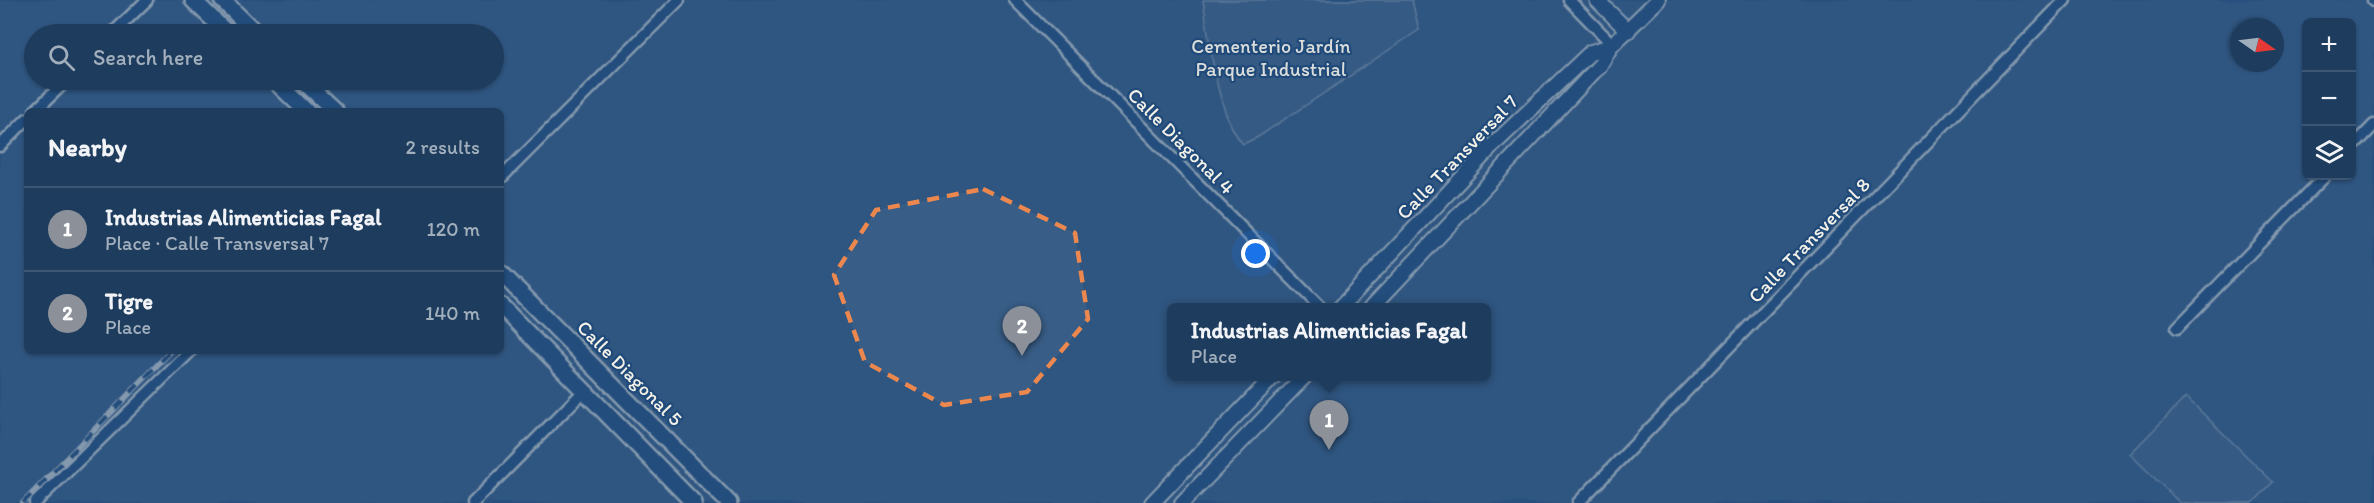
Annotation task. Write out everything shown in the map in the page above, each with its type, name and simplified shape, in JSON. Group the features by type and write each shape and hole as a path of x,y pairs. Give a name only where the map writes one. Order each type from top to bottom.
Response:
{"main road":[{"path":"193,0 218,24"},
{"path":"222,0 247,24"},
{"path":"290,90 304,108"},
{"path":"313,90 332,108"},
{"name":"Calle Diagonal 5","path":"504,276 729,503"},
{"path":"504,309 694,503"},
{"path":"648,457 667,440"}],"street":[{"path":"122,24 147,0"},
{"path":"504,175 679,0"},
{"name":"Calle Diagonal 4","path":"1015,0 1316,303"},
{"path":"1569,0 1611,45"},
{"path":"1597,0 1628,31"},
{"name":"Calle Transversal 7","path":"1345,303 1493,145 1591,52 1611,45 1658,0"},
{"name":"Calle Transversal 8","path":"1578,503 2065,0"},
{"name":"Calle Transversal 7","path":"1376,303 1600,66 1611,45"},
{"path":"38,108 57,90"},
{"path":"0,146 24,122"},
{"path":"2356,144 2374,125"},
{"path":"2177,328 2321,180"},
{"path":"34,503 187,354"},
{"path":"1152,503 1269,381"},
{"path":"1182,503 1300,381"},
{"path":"473,503 584,391"}],"highlighted area":[{"path":"983,189 1075,233 1088,319 1027,392 944,405 865,362 834,275 876,210"}],"shaded area":[{"path":"0,0 2374,0 2374,503 0,503"}],"green space":[{"name":"Cementerio Jardín Parque Industrial","path":"1203,0 1412,0 1419,30 1258,137 1243,144 1226,114 1220,95 1211,55"},
{"path":"2186,397 2273,482 2253,503 2180,503 2130,454"}],"railway":[{"path":"23,503 168,354"}],"place":[{"name":"Tigre","path":"1022,356"},
{"name":"Industrias Alimenticias Fagal","path":"1329,450"}]}
